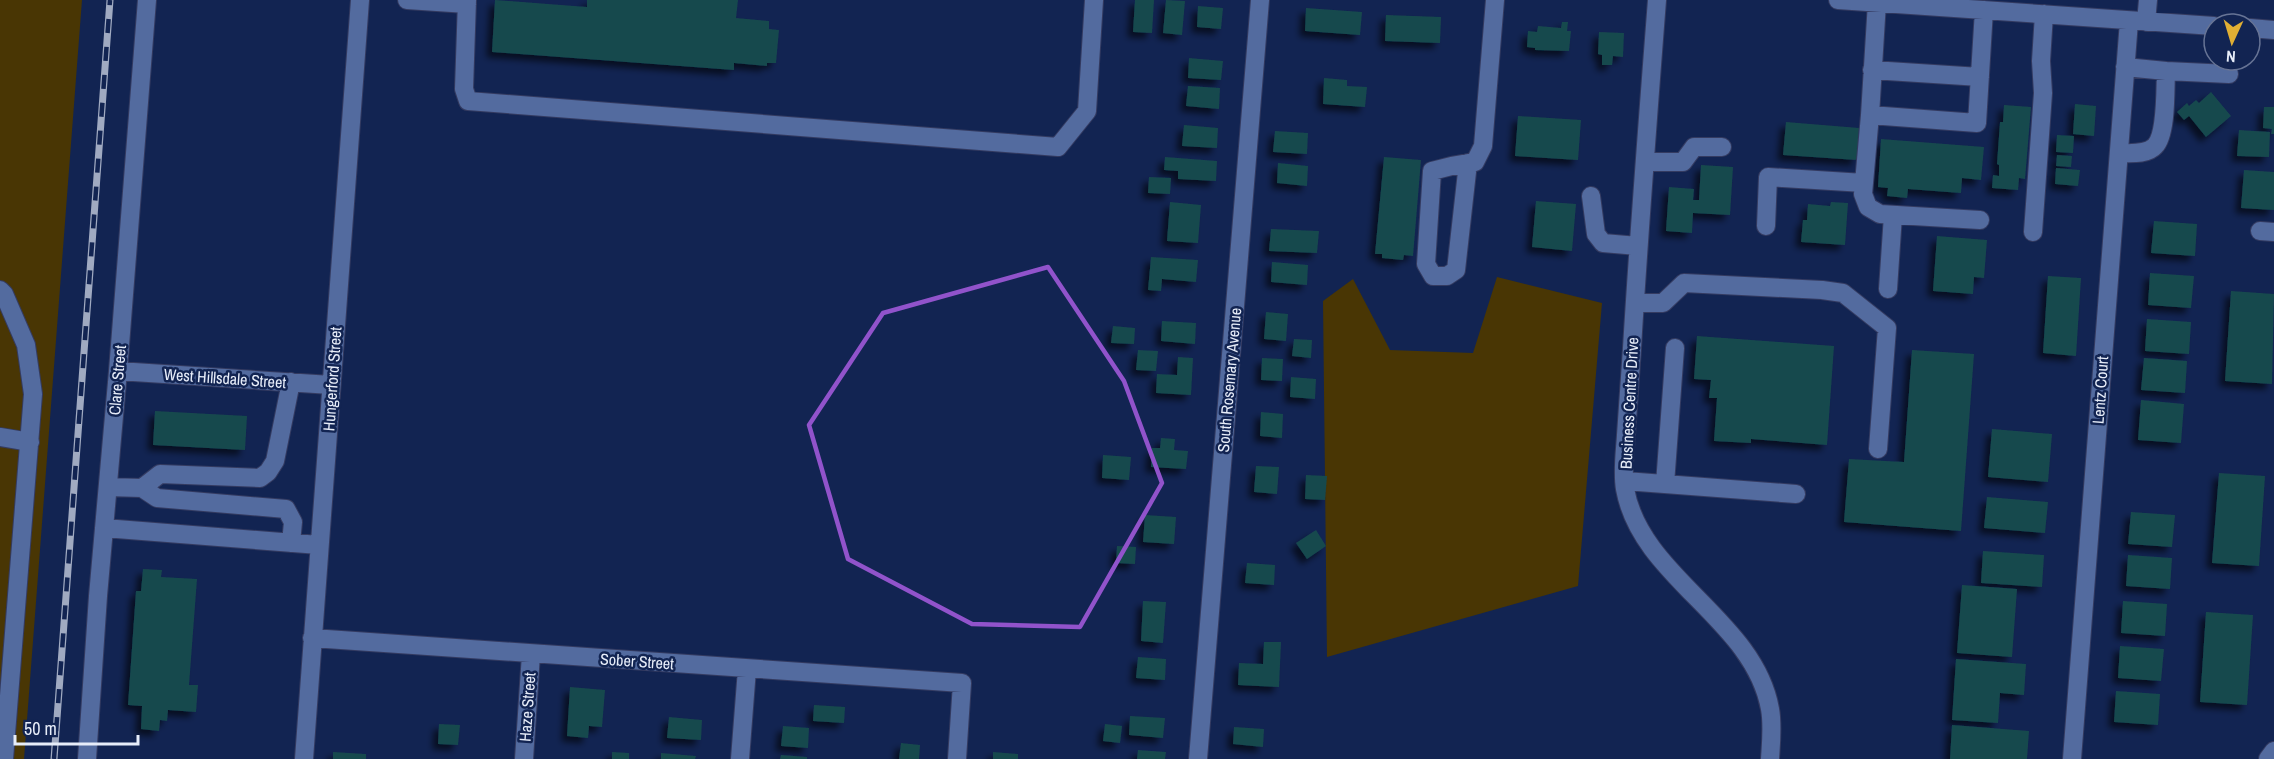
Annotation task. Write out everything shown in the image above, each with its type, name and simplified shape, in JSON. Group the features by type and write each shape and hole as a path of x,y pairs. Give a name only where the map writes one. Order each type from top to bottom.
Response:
{"street":[{"name":"Clare Street","path":"87,759 147,0"},
{"name":"Hungerford Street","path":"304,759 360,0"},
{"path":"407,0 467,2 464,89 468,101 1058,147 1087,111 1094,0"},
{"name":"South Rosemary Avenue","path":"1198,759 1260,0"},
{"path":"1468,163 1456,270 1447,276 1433,276 1426,264 1432,171 1468,163 1475,162 1483,146 1495,0"},
{"name":"Business Centre Drive","path":"1658,0 1638,246 1624,455 1625,488 1635,521 1647,541 1732,636 1747,655 1761,681 1770,709 1770,759"},
{"path":"1838,0 1976,6 2044,14 2202,25"},
{"name":"Lentz Court","path":"2072,759 2125,68 2138,21 2148,0"},
{"path":"1877,2 1863,194 1868,207 1880,214 1980,220"},
{"path":"1870,114 1977,123 1980,77 1976,6"},
{"path":"2033,232 2043,93 2041,61 2044,14"},
{"path":"2125,68 2229,74"},
{"path":"1872,70 1980,77"},
{"path":"2119,153 2142,152 2155,146 2162,132 2166,71"},
{"path":"1645,162 1683,162 1694,147 1722,147"},
{"path":"1766,226 1768,177 1864,183"},
{"path":"1591,196 1596,234 1604,243 1638,246"},
{"path":"1888,289 1893,215"},
{"path":"1635,303 1663,303 1684,283 1822,290 1843,294 1887,328 1878,449"},
{"path":"0,290 4,294 26,345 33,393 4,759"},
{"path":"1665,484 1675,348"},
{"name":"West Hillsdale Street","path":"118,371 331,385"},
{"path":"142,488 159,474 260,478 268,472 275,460 291,382"},
{"path":"0,437 30,442"},
{"path":"1625,481 1796,494"},
{"path":"108,487 142,488 157,498 286,509 293,522 291,543"},
{"path":"104,528 319,545"},
{"name":"Sober Street","path":"312,638 962,683 957,759"},
{"name":"Haze Street","path":"524,759 531,654"},
{"path":"740,759 747,669"},
{"path":"2268,759 2274,751"}],"highlighted area":[{"path":"1048,267 1124,381 1162,483 1080,627 972,624 848,559 809,425 883,313"}],"shaded area":[{"path":"0,0 82,0 24,759 0,759"},
{"path":"1497,277 1602,303 1578,586 1327,657 1323,301 1353,279 1390,350 1473,353"}],"building":[{"path":"495,0 587,7 587,0 738,0 736,18 769,21 769,29 779,30 776,63 767,63 767,66 734,63 734,70 492,52"},
{"path":"1135,0 1154,0 1152,33 1133,32"},
{"path":"1166,0 1185,1 1182,35 1163,33"},
{"path":"1198,6 1223,8 1221,29 1197,27"},
{"path":"1306,8 1362,12 1360,35 1305,31"},
{"path":"1386,15 1441,17 1440,43 1385,41"},
{"path":"1562,22 1568,22 1567,31 1571,31 1569,51 1535,50 1535,48 1527,47 1528,31 1537,32 1538,26 1561,28"},
{"path":"1599,32 1624,33 1623,57 1613,56 1612,65 1602,65 1602,55 1598,54"},
{"path":"1189,58 1223,61 1221,80 1188,78"},
{"path":"1324,78 1347,80 1347,86 1367,87 1365,107 1323,104"},
{"path":"1188,86 1220,88 1219,109 1186,106"},
{"path":"2211,92 2231,116 2206,137 2189,116 2184,120 2177,112 2187,103 2189,106 2196,100 2199,103"},
{"path":"2075,104 2096,106 2094,136 2073,134"},
{"path":"2004,105 2031,107 2025,179 2019,178 2018,190 1992,188 1993,175 1999,176 1999,165 1997,164 2000,122 2003,122"},
{"path":"2264,107 2274,107 2274,134 2271,134 2272,129 2263,128"},
{"path":"1518,116 1581,120 1578,160 1515,156"},
{"path":"1786,122 1859,128 1857,160 1783,155"},
{"path":"1184,125 1218,128 1217,148 1182,146"},
{"path":"2239,130 2270,132 2269,157 2237,156"},
{"path":"1275,131 1308,133 1307,154 1273,152"},
{"path":"2057,135 2074,136 2073,153 2056,152"},
{"path":"1881,139 1984,147 1981,180 1962,178 1961,193 1908,189 1907,198 1887,196 1888,188 1878,187"},
{"path":"2057,155 2072,156 2071,167 2056,166"},
{"path":"1165,157 1217,161 1216,181 1178,179 1178,171 1164,170"},
{"path":"1384,157 1421,160 1413,256 1404,255 1403,260 1382,258 1382,254 1375,254"},
{"path":"1278,163 1308,166 1307,186 1277,183"},
{"path":"1701,165 1733,167 1730,215 1693,213 1692,233 1666,231 1669,187 1694,189 1693,200 1699,200"},
{"path":"2056,168 2080,170 2078,186 2055,184"},
{"path":"2244,170 2274,172 2274,210 2241,208"},
{"path":"1149,177 1171,178 1170,194 1148,193"},
{"path":"1536,201 1576,204 1572,251 1532,247"},
{"path":"1170,202 1201,205 1198,243 1167,241"},
{"path":"1831,202 1848,203 1845,245 1801,242 1803,220 1807,220 1808,204 1830,206"},
{"path":"2154,221 2197,224 2195,256 2151,253"},
{"path":"1271,229 1319,231 1317,253 1269,251"},
{"path":"1937,236 1987,240 1984,278 1974,277 1973,294 1933,291"},
{"path":"1151,257 1198,260 1196,282 1162,279 1161,291 1148,290"},
{"path":"1272,262 1308,265 1307,285 1271,282"},
{"path":"2150,273 2194,276 2191,308 2148,305"},
{"path":"2048,276 2081,278 2076,356 2043,353"},
{"path":"2231,291 2274,294 2272,384 2225,381"},
{"path":"1266,312 1288,314 1286,341 1264,339"},
{"path":"2147,319 2191,322 2189,354 2145,351"},
{"path":"1162,321 1196,323 1195,344 1161,341"},
{"path":"1113,326 1135,328 1134,344 1111,343"},
{"path":"1697,336 1834,346 1827,445 1751,439 1751,443 1714,441 1717,398 1709,398 1711,380 1694,379"},
{"path":"1294,339 1312,340 1311,358 1292,356"},
{"path":"1138,350 1158,351 1156,371 1136,370"},
{"path":"1912,350 1974,354 1961,531 1844,522 1849,459 1904,462"},
{"path":"1178,357 1193,358 1191,395 1156,393 1157,374 1177,375"},
{"path":"1262,358 1283,359 1282,381 1261,380"},
{"path":"2144,358 2187,361 2185,393 2141,390"},
{"path":"1291,377 1316,379 1315,399 1290,397"},
{"path":"2141,400 2184,404 2181,443 2138,440"},
{"path":"155,411 247,416 245,450 153,445"},
{"path":"1261,412 1283,414 1282,438 1260,436"},
{"path":"1992,429 2052,434 2048,482 1988,477"},
{"path":"1161,438 1175,439 1174,450 1188,451 1186,469 1151,467 1152,448 1160,448"},
{"path":"1103,455 1131,457 1129,480 1102,478"},
{"path":"1256,466 1279,467 1277,494 1254,492"},
{"path":"2219,473 2265,476 2259,566 2212,563"},
{"path":"1306,475 1327,476 1325,500 1305,499"},
{"path":"1987,497 2048,502 2045,533 1984,528"},
{"path":"2131,512 2175,515 2172,547 2128,544"},
{"path":"1145,515 1176,517 1174,544 1143,542"},
{"path":"1316,530 1326,546 1307,559 1296,543"},
{"path":"1117,546 1136,547 1135,564 1116,563"},
{"path":"1983,551 2044,555 2042,587 1981,583"},
{"path":"2128,555 2172,558 2170,589 2126,586"},
{"path":"1247,563 1275,565 1274,585 1245,583"},
{"path":"143,569 162,570 161,577 197,579 189,685 198,685 196,712 168,710 167,721 160,720 159,731 141,729 142,706 128,705 136,591 141,591"},
{"path":"1962,585 2017,589 2012,657 1957,653"},
{"path":"1143,601 1166,602 1163,643 1141,641"},
{"path":"2123,601 2167,604 2165,636 2121,633"},
{"path":"2206,612 2253,615 2247,705 2200,702"},
{"path":"1264,642 1281,642 1279,687 1238,685 1239,663 1263,664"},
{"path":"2120,646 2164,649 2161,681 2118,678"},
{"path":"1138,657 1166,659 1165,680 1136,678"},
{"path":"1956,659 2026,664 2024,695 2000,693 1998,723 1952,720"},
{"path":"570,687 605,690 602,727 589,726 588,738 567,736"},
{"path":"2116,691 2160,694 2158,725 2114,722"},
{"path":"814,705 845,707 844,723 813,721"},
{"path":"1130,716 1165,718 1163,738 1129,735"},
{"path":"669,717 702,720 701,740 667,738"},
{"path":"439,724 460,725 458,745 438,744"},
{"path":"1105,724 1122,726 1120,743 1103,741"},
{"path":"1952,725 2029,731 2027,759 1950,759"},
{"path":"783,726 809,728 808,748 781,746"},
{"path":"1234,727 1264,729 1263,747 1233,744"},
{"path":"901,743 920,745 919,759 899,759"},
{"path":"1138,750 1166,752 1165,759 1137,759"},
{"path":"333,752 366,754 366,759 333,759"},
{"path":"612,752 629,753 629,759 612,759"},
{"path":"993,752 1018,754 1018,759 993,759"},
{"path":"661,753 696,756 695,759 661,759"},
{"path":"781,755 807,757 807,759 780,759"}],"railway":[{"path":"54,759 110,0"}]}
